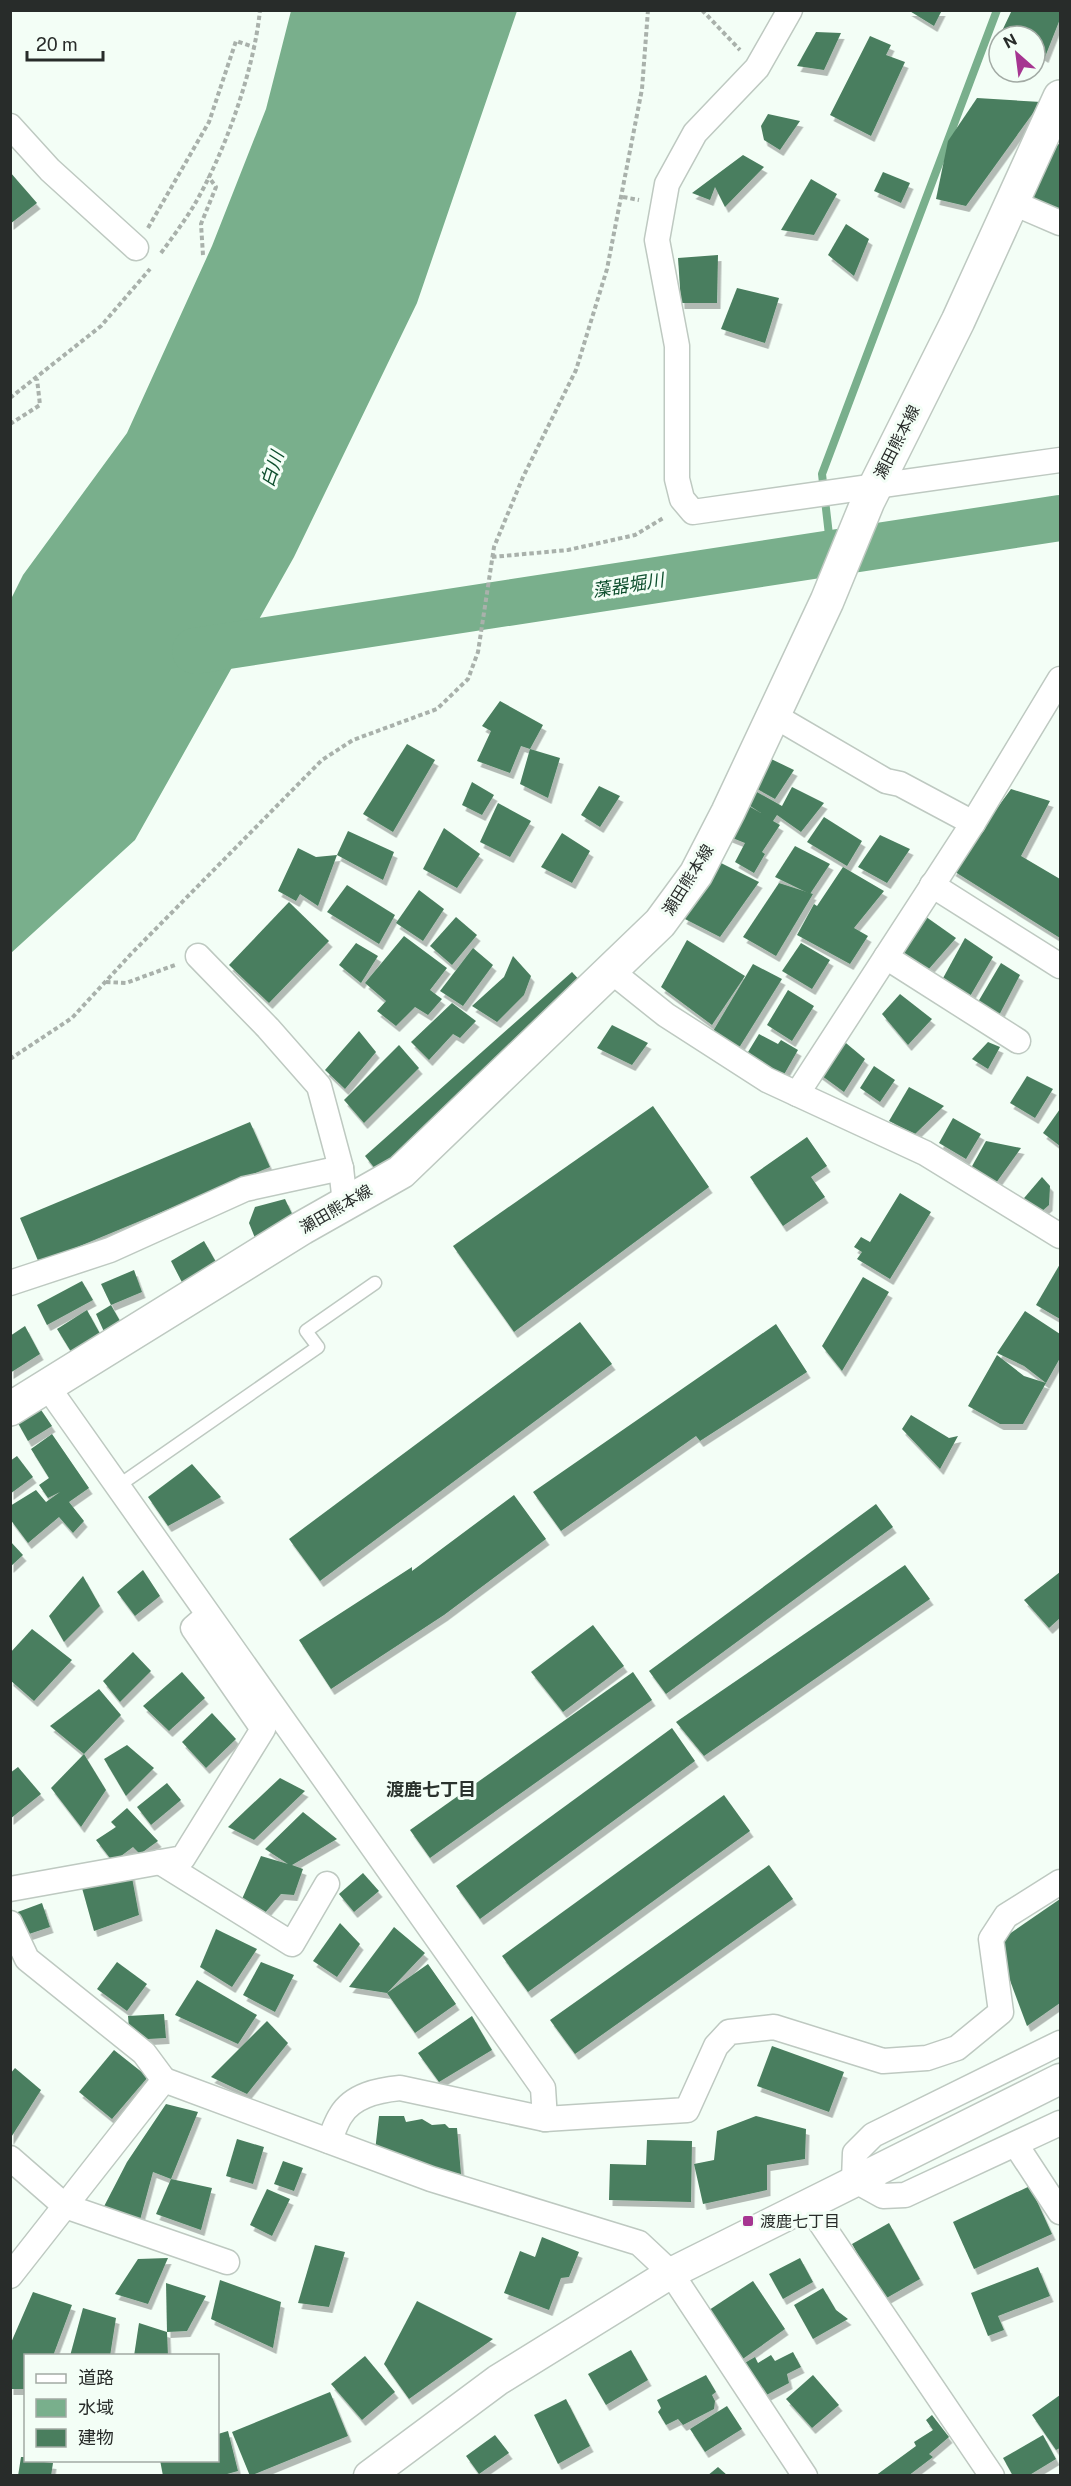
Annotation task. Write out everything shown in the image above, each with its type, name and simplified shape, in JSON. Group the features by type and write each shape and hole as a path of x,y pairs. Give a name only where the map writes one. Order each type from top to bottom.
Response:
{"main road":[{"name":"瀬田熊本線","path":"10,1409 292,1234 401,1172 660,922 696,874 728,812 827,602 871,493 958,321 1060,97"}],"street":[{"path":"790,10 757,68 695,133 667,184 657,240 677,346 677,479 682,499 693,512 871,493 1060,460"},
{"path":"10,126 50,170 136,248"},
{"path":"1011,202 1060,223"},
{"path":"797,1094 973,823 1060,679"},
{"path":"773,715 886,781 900,784 973,823"},
{"path":"932,885 1060,966"},
{"path":"198,956 268,1028 319,1086 341,1168 345,1203"},
{"path":"886,957 1018,1041"},
{"path":"611,971 666,1016 767,1080 925,1153 1060,1236"},
{"path":"10,1283 110,1250 245,1189 341,1168"},
{"path":"47,1386 543,2088 545,2119"},
{"path":"10,1889 183,1858 263,1729 193,1628 208,1616"},
{"path":"160,1862 292,1944 327,1884"},
{"path":"329,2141 341,2113 357,2100 378,2090 400,2088 545,2119 687,2110 716,2046 729,2032 751,2028 774,2027 883,2061 927,2058 957,2048 1001,2013 991,1939 1006,1916 1060,1882"},
{"path":"10,1923 27,1959 144,2054 164,2080 431,2179 639,2243 671,2273 805,2475"},
{"path":"855,2180 855,2153 873,2135 1060,2043"},
{"path":"365,2475 498,2380 671,2273 1060,2079"},
{"path":"10,2276 164,2080"},
{"path":"855,2180 884,2196 905,2195 1060,2123"},
{"path":"1016,2145 1060,2212"},
{"path":"10,2158 65,2206 227,2262"},
{"path":"808,2204 992,2475"}],"lane":[{"path":"118,1486 318,1347 306,1330 375,1283"}],"path":[{"path":"10,398 101,326 148,272 193,206 223,144 249,70 260,10"},
{"path":"10,1059 72,1018 322,760 353,741 437,709 468,679 478,652 494,547 523,477 576,370 608,269 642,89 648,10"},
{"path":"702,10 757,68"},
{"path":"136,248 180,176 209,122 236,41 254,47"},
{"path":"203,255 201,224 216,187 208,176"},
{"path":"10,424 40,405 37,378"},
{"path":"492,557 568,550 635,535 687,505"},
{"path":"106,982 126,983 198,956"}],"water":[{"name":"白川","path":"291,11 517,11 417,303 294,557 135,840 11,953 11,599 23,575 127,433 212,246 266,109"}],"building":[{"path":"908,10 942,10 934,26"},
{"path":"1012,10 1060,10 1060,19 1047,52 1047,24 1005,24"},
{"path":"816,32 841,33 824,70 797,66"},
{"path":"870,36 891,45 886,55 905,62 871,136 830,115"},
{"path":"977,98 1041,102 966,206 936,199 948,141"},
{"path":"768,114 800,121 780,150 764,140 761,126"},
{"path":"1058,144 1060,145 1060,221 1026,206"},
{"path":"743,155 764,167 725,207 715,187 710,200 692,193"},
{"path":"10,172 37,203 10,224"},
{"path":"883,172 910,183 901,203 874,191"},
{"path":"811,179 837,194 814,235 781,230"},
{"path":"846,224 869,239 854,276 828,255"},
{"path":"718,255 717,303 681,303 678,258"},
{"path":"737,288 779,298 765,343 721,329"},
{"path":"500,701 543,725 530,749 521,746 510,773 477,761 491,731 482,726"},
{"path":"407,744 435,760 393,832 363,814"},
{"path":"530,749 560,758 548,798 520,784"},
{"path":"767,757 794,770 775,799 750,785"},
{"path":"472,782 494,795 482,815 462,805"},
{"path":"599,786 620,796 600,827 581,815"},
{"path":"748,787 782,806 792,787 824,803 801,832 777,815 773,821 780,825 762,852 765,854 754,873 735,862 745,843 725,835 745,804 761,813 741,800"},
{"path":"1011,789 1050,801 1021,856 1060,879 1060,938 952,870"},
{"path":"498,803 531,821 510,857 480,842"},
{"path":"824,817 862,841 847,866 807,842"},
{"path":"444,828 480,854 457,888 423,869"},
{"path":"348,831 394,852 383,880 337,855"},
{"path":"562,833 590,851 572,883 541,867"},
{"path":"880,835 910,849 887,883 858,867"},
{"path":"795,846 830,864 810,894 775,877"},
{"path":"298,848 316,857 337,855 318,906 300,894 296,901 278,891"},
{"path":"719,862 759,882 720,937 683,918"},
{"path":"843,867 884,891 854,928 868,936 850,964 797,935 814,904 817,906"},
{"path":"779,883 813,894 776,956 743,937"},
{"path":"347,885 395,915 379,944 327,912"},
{"path":"419,890 444,909 423,941 396,923"},
{"path":"289,902 329,941 269,1003 229,965"},
{"path":"922,914 956,938 928,970 889,952"},
{"path":"456,917 477,935 452,965 430,946"},
{"path":"404,936 447,968 430,990 442,999 428,1015 415,1007 396,1026 377,1011 386,1001 365,983"},
{"path":"965,938 993,957 969,998 942,980"},
{"path":"687,940 745,976 712,1025 661,987"},
{"path":"356,943 378,956 361,983 339,965"},
{"path":"801,943 830,960 812,989 782,971"},
{"path":"473,948 493,965 463,1006 440,991"},
{"path":"513,956 531,976 524,995 497,1022 472,1006 504,977"},
{"path":"1001,963 1020,975 996,1021 975,1007"},
{"path":"753,964 782,979 737,1051 712,1033"},
{"path":"572,972 583,984 380,1175 365,1156"},
{"path":"788,990 814,1006 792,1041 767,1025"},
{"path":"900,994 932,1019 908,1045 882,1014"},
{"path":"452,1003 476,1021 460,1038 453,1034 429,1060 411,1042"},
{"path":"612,1025 648,1043 632,1065 597,1048"},
{"path":"359,1031 376,1052 345,1089 325,1070"},
{"path":"759,1034 778,1044 781,1040 798,1050 782,1078 745,1057"},
{"path":"840,1038 865,1059 844,1092 818,1073"},
{"path":"988,1042 1000,1047 988,1069 972,1059"},
{"path":"399,1045 419,1068 364,1123 344,1100"},
{"path":"874,1066 895,1080 880,1102 860,1088"},
{"path":"1027,1076 1053,1089 1035,1118 1010,1103"},
{"path":"909,1087 944,1106 915,1134 889,1121"},
{"path":"653,1106 709,1187 514,1332 453,1246"},
{"path":"1060,1109 1060,1146 1043,1133"},
{"path":"953,1118 981,1134 966,1159 939,1143"},
{"path":"250,1122 270,1167 39,1263 20,1218"},
{"path":"807,1137 827,1166 811,1177 825,1197 783,1226 750,1177"},
{"path":"986,1141 1021,1148 996,1183 971,1168"},
{"path":"1042,1177 1050,1186 1049,1205 1040,1213 1019,1204"},
{"path":"900,1193 931,1212 890,1279 857,1259 862,1252 854,1247 861,1237 870,1242"},
{"path":"285,1199 295,1220 257,1243 249,1223 255,1207"},
{"path":"204,1241 220,1269 185,1288 171,1261"},
{"path":"1060,1264 1060,1319 1036,1305"},
{"path":"134,1270 142,1292 111,1305 101,1284"},
{"path":"863,1277 889,1292 842,1371 822,1346"},
{"path":"82,1281 93,1300 47,1325 37,1305"},
{"path":"111,1305 124,1328 106,1336 96,1314"},
{"path":"87,1310 103,1339 73,1355 57,1329"},
{"path":"1025,1311 1060,1334 1060,1358 1046,1383 1024,1366 997,1353"},
{"path":"580,1322 612,1364 320,1581 289,1539"},
{"path":"776,1324 807,1372 700,1441 696,1436 561,1531 533,1492"},
{"path":"25,1326 40,1354 10,1373 10,1336"},
{"path":"997,1355 1024,1376 1046,1383 1023,1424 1000,1424 968,1406"},
{"path":"37,1404 52,1426 28,1441 14,1416"},
{"path":"911,1415 949,1438 958,1436 940,1469 902,1429"},
{"path":"52,1434 89,1488 69,1502 84,1521 73,1533 59,1517 28,1543 10,1519 10,1506 36,1490 46,1502 60,1492 48,1498 39,1485 49,1478 31,1449"},
{"path":"17,1456 33,1477 10,1494 10,1461"},
{"path":"192,1464 221,1497 168,1526 148,1497"},
{"path":"514,1495 546,1539 444,1615 331,1689 299,1640 412,1567 412,1571"},
{"path":"876,1504 893,1527 666,1694 649,1671"},
{"path":"10,1541 23,1555 10,1567"},
{"path":"905,1565 930,1599 704,1756 676,1722"},
{"path":"143,1570 160,1596 135,1616 117,1592"},
{"path":"1060,1572 1060,1618 1049,1628 1024,1600"},
{"path":"83,1576 100,1606 64,1642 49,1616"},
{"path":"593,1625 624,1666 563,1712 531,1672"},
{"path":"32,1629 72,1660 34,1701 10,1680 10,1653"},
{"path":"133,1652 151,1671 120,1702 103,1681"},
{"path":"182,1672 205,1698 169,1731 143,1706"},
{"path":"633,1672 652,1700 430,1858 410,1830"},
{"path":"99,1689 121,1715 84,1754 50,1726"},
{"path":"212,1713 236,1739 206,1768 182,1742"},
{"path":"672,1728 695,1761 480,1919 456,1886"},
{"path":"127,1745 154,1768 126,1796 104,1759"},
{"path":"84,1754 106,1790 81,1827 51,1788"},
{"path":"18,1767 41,1794 10,1819 10,1773"},
{"path":"280,1778 305,1791 254,1840 228,1827"},
{"path":"167,1783 181,1800 151,1825 137,1807"},
{"path":"724,1795 750,1831 528,1992 502,1956"},
{"path":"127,1808 158,1841 140,1854 133,1847 113,1862 96,1840 116,1827 111,1822"},
{"path":"303,1812 337,1839 292,1865 303,1869 294,1895 281,1894 264,1914 242,1899 261,1856 288,1864 265,1849"},
{"path":"769,1865 793,1899 575,2054 550,2020"},
{"path":"130,1867 139,1915 94,1931 82,1888"},
{"path":"363,1873 379,1891 354,1912 339,1894"},
{"path":"1060,1899 1060,2003 1027,2026 996,1943"},
{"path":"42,1903 50,1927 23,1936 15,1913"},
{"path":"340,1923 360,1944 337,1977 313,1961"},
{"path":"394,1927 425,1953 387,1993 349,1987"},
{"path":"216,1929 257,1949 232,1987 200,1967"},
{"path":"117,1962 147,1984 127,2011 97,1989"},
{"path":"261,1962 294,1975 275,2012 243,1995"},
{"path":"428,1964 456,2004 415,2033 387,1993"},
{"path":"197,1980 257,2015 238,2044 175,2015"},
{"path":"164,2014 166,2038 130,2040 128,2016"},
{"path":"472,2016 492,2050 439,2082 418,2053"},
{"path":"267,2021 288,2043 247,2094 211,2077"},
{"path":"772,2046 844,2072 829,2112 757,2086"},
{"path":"114,2050 148,2077 112,2119 79,2092"},
{"path":"15,2068 41,2090 10,2139 10,2074"},
{"path":"166,2104 198,2112 171,2179 153,2172 140,2220 98,2218 127,2162"},
{"path":"379,2116 404,2116 406,2122 422,2119 432,2125 445,2124 449,2128 457,2128 461,2174 423,2170 375,2151"},
{"path":"756,2116 806,2129 805,2159 767,2165 767,2190 703,2204 694,2164 714,2160 717,2131"},
{"path":"237,2139 264,2147 253,2184 226,2176"},
{"path":"647,2140 692,2141 691,2202 609,2200 610,2164 646,2165"},
{"path":"283,2161 303,2168 294,2191 274,2184"},
{"path":"171,2179 212,2188 201,2230 156,2214"},
{"path":"1030,2186 1052,2234 974,2269 953,2222"},
{"path":"267,2189 290,2199 272,2236 250,2225"},
{"path":"889,2223 920,2279 883,2300 852,2244"},
{"path":"542,2237 579,2252 569,2277 561,2278 549,2310 504,2293 520,2251 535,2257"},
{"path":"315,2245 345,2252 329,2307 298,2303"},
{"path":"168,2258 148,2304 115,2294 138,2259"},
{"path":"800,2258 813,2282 783,2299 769,2274"},
{"path":"1038,2267 1050,2296 998,2316 1004,2330 988,2336 971,2293"},
{"path":"220,2280 281,2302 273,2348 211,2319"},
{"path":"753,2281 785,2329 737,2363 703,2314"},
{"path":"166,2283 206,2296 187,2331 167,2332"},
{"path":"823,2288 836,2310 848,2319 813,2339 794,2305"},
{"path":"33,2292 72,2305 54,2354 24,2354 24,2389 10,2389 10,2345"},
{"path":"417,2301 493,2339 409,2399 384,2364"},
{"path":"83,2308 116,2318 110,2354 71,2354"},
{"path":"139,2323 167,2332 168,2354 134,2354"},
{"path":"631,2350 648,2380 606,2405 588,2374"},
{"path":"793,2352 801,2367 787,2374 789,2383 759,2399 738,2367 755,2357 758,2363 771,2355 775,2361"},
{"path":"365,2356 395,2392 362,2420 331,2384"},
{"path":"706,2375 716,2392 712,2395 715,2401 714,2409 683,2425 678,2419 666,2425 658,2412 661,2408 657,2400"},
{"path":"813,2375 839,2405 812,2428 786,2399"},
{"path":"330,2392 348,2436 250,2476 232,2432"},
{"path":"1060,2395 1060,2448 1056,2450 1032,2415"},
{"path":"566,2399 590,2446 558,2464 534,2415"},
{"path":"727,2406 742,2429 705,2452 690,2429"},
{"path":"932,2415 949,2437 929,2454 933,2457 908,2476 875,2476 916,2446 914,2442 933,2430 926,2420"},
{"path":"228,2431 238,2471 220,2476 163,2476 160,2462 219,2462 219,2434"},
{"path":"495,2435 509,2453 479,2474 466,2456"},
{"path":"1043,2435 1056,2459 1028,2476 1013,2476 1003,2458"},
{"path":"21,2457 24,2457 24,2462 53,2463 51,2476 18,2476"},
{"path":"718,2467 728,2476 707,2476"}],"waterway":[{"path":"829,535 822,474 997,10"},
{"name":"藻器堀川","path":"195,651 1060,518"}],"place":[{"name":"渡鹿七丁目","path":"748,2221"}],"district":[{"name":"渡鹿七丁目","path":"431,1789"}]}
